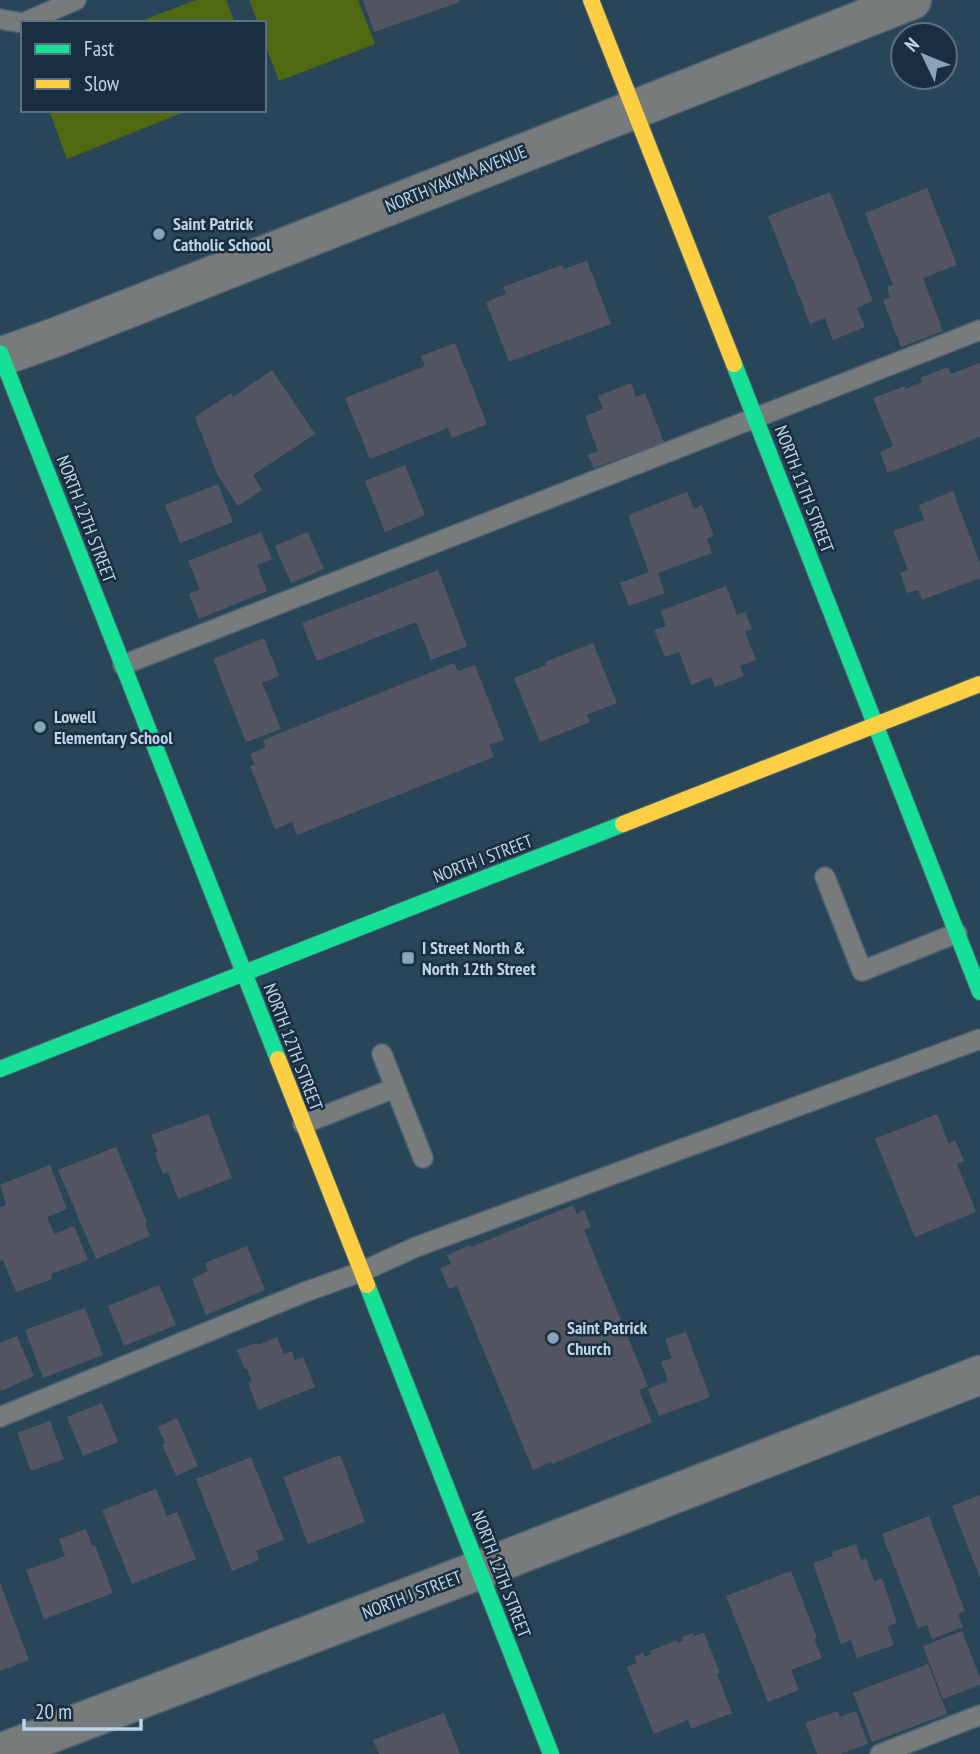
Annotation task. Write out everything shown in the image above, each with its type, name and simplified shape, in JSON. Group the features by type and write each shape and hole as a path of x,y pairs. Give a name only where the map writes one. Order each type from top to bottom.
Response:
{"street":[{"name":"NORTH 11TH STREET","path":"591,0 980,992"},
{"name":"NORTH YAKIMA AVENUE","path":"0,356 82,327 912,0"},
{"name":"NORTH 12TH STREET","path":"0,356 551,1754"},
{"name":"NORTH I STREET","path":"0,1069 980,684"},
{"name":"NORTH J STREET","path":"0,1753 980,1375"}],"lane":[{"path":"28,21 76,0"},
{"path":"0,19 21,23"},
{"path":"123,665 980,330"},
{"path":"825,877 862,971 957,933"},
{"path":"0,1417 305,1292 361,1272 416,1247 980,1039"},
{"path":"382,1054 423,1158"},
{"path":"303,1124 396,1088"},
{"path":"880,1754 980,1715"}],"green space":[{"path":"196,0 226,0 234,21 141,21"},
{"path":"249,0 358,0 375,44 279,81 266,46 266,21 257,21"},
{"path":"50,112 184,112 67,159"}],"building":[{"path":"363,0 459,0 460,2 374,32"},
{"path":"927,188 957,265 923,278 943,331 901,347 883,300 890,297 887,287 893,285 865,213"},
{"path":"830,192 873,301 857,308 865,327 833,340 825,318 810,324 768,216"},
{"path":"587,261 611,324 509,362 486,302 506,294 503,287 562,265 564,269"},
{"path":"455,343 487,424 452,438 448,428 370,459 345,398 425,366 421,356"},
{"path":"980,363 980,437 888,473 880,452 893,446 873,398 922,382 920,378 948,367 951,374"},
{"path":"272,370 315,434 253,475 262,490 238,506 217,474 195,417 231,393 233,397"},
{"path":"631,383 636,397 645,393 664,442 594,468 588,455 598,451 585,416 603,409 598,396"},
{"path":"405,465 425,515 385,532 365,481"},
{"path":"218,484 233,522 180,543 165,505"},
{"path":"953,491 980,563 980,578 922,600 918,590 907,593 900,573 908,570 893,531 924,520 919,505"},
{"path":"687,492 694,509 702,505 714,536 707,539 712,553 658,573 665,593 629,606 620,583 649,572 628,515"},
{"path":"261,532 272,559 257,565 267,591 199,619 189,594 200,589 188,561"},
{"path":"308,532 324,569 291,583 275,546"},
{"path":"438,570 467,646 431,660 416,622 317,661 302,623"},
{"path":"726,586 737,615 745,612 752,629 745,632 756,660 740,666 744,676 715,687 711,677 691,685 679,652 665,657 654,630 666,626 660,611"},
{"path":"264,638 279,676 262,683 281,729 246,742 213,659"},
{"path":"593,643 617,703 587,715 590,722 540,742 514,678"},
{"path":"454,663 458,671 475,665 504,740 489,745 494,757 297,835 292,822 275,829 250,766 255,765 250,754 266,747 263,740"},
{"path":"208,1114 232,1178 178,1199 168,1172 163,1174 151,1135"},
{"path":"937,1114 949,1144 955,1140 964,1161 957,1164 976,1212 915,1237 875,1139"},
{"path":"116,1147 147,1222 145,1223 150,1236 96,1259 58,1170"},
{"path":"50,1165 67,1209 47,1217 54,1234 74,1226 88,1260 51,1274 52,1279 16,1292 3,1260 0,1261 0,1207 6,1205 0,1185"},
{"name":"Saint Patrick Church","path":"573,1205 577,1214 584,1210 591,1227 584,1230 648,1386 639,1390 652,1422 533,1470 457,1286 449,1289 440,1268 451,1264 447,1255"},
{"path":"247,1246 265,1290 206,1315 192,1279 208,1271 205,1263"},
{"path":"159,1285 176,1325 124,1346 108,1306"},
{"path":"85,1308 103,1355 43,1378 25,1330"},
{"path":"686,1332 710,1397 659,1416 648,1389 668,1381 661,1362 672,1358 665,1339"},
{"path":"17,1336 34,1376 1,1391 0,1343"},
{"path":"277,1337 284,1354 292,1351 295,1360 303,1357 315,1387 258,1410 248,1383 252,1381 237,1350"},
{"path":"102,1403 118,1442 83,1456 67,1417"},
{"path":"177,1418 198,1466 176,1476 162,1444 165,1443 158,1427"},
{"path":"50,1421 64,1459 31,1471 17,1433"},
{"path":"340,1455 365,1522 308,1544 283,1477"},
{"path":"251,1457 284,1540 256,1551 259,1560 232,1571 196,1479"},
{"path":"156,1489 167,1516 177,1512 196,1559 132,1584 102,1510"},
{"path":"980,1495 980,1578 952,1506"},
{"path":"929,1516 965,1611 958,1614 963,1627 932,1639 927,1625 918,1628 882,1534"},
{"path":"86,1529 113,1593 44,1619 26,1570 65,1556 59,1539"},
{"path":"856,1544 861,1560 866,1558 874,1581 882,1578 897,1623 887,1626 894,1645 857,1658 851,1640 841,1644 813,1563 833,1556 832,1552"},
{"path":"791,1571 822,1658 791,1670 799,1690 768,1702 726,1596"},
{"path":"0,1583 29,1660 0,1671"},
{"path":"962,1631 980,1678 980,1685 943,1699 923,1646"},
{"path":"693,1633 694,1636 704,1633 732,1713 691,1729 688,1720 654,1734 627,1667 637,1663 634,1657 643,1653 645,1657 652,1654 650,1651 677,1640 678,1643 683,1641 682,1637"},
{"path":"928,1664 947,1714 872,1742 853,1693"},
{"path":"838,1711 840,1717 856,1711 868,1744 840,1754 817,1754 805,1723"},
{"path":"444,1713 460,1754 379,1754 373,1740"}],"traffic: fast":[{"path":"0,353 278,1059"},
{"path":"734,364 980,992"},
{"path":"0,1069 623,824"},
{"path":"367,1285 551,1754"}],"traffic: slow":[{"path":"591,0 734,364"},
{"path":"623,824 980,684"},
{"path":"278,1059 367,1285"}],"place":[{"name":"Saint Patrick Catholic School","path":"159,234"},
{"name":"Lowell Elementary School","path":"40,727"},
{"name":"I Street North & North 12th Street","path":"408,958"},
{"name":"Saint Patrick Church","path":"553,1338"}]}
